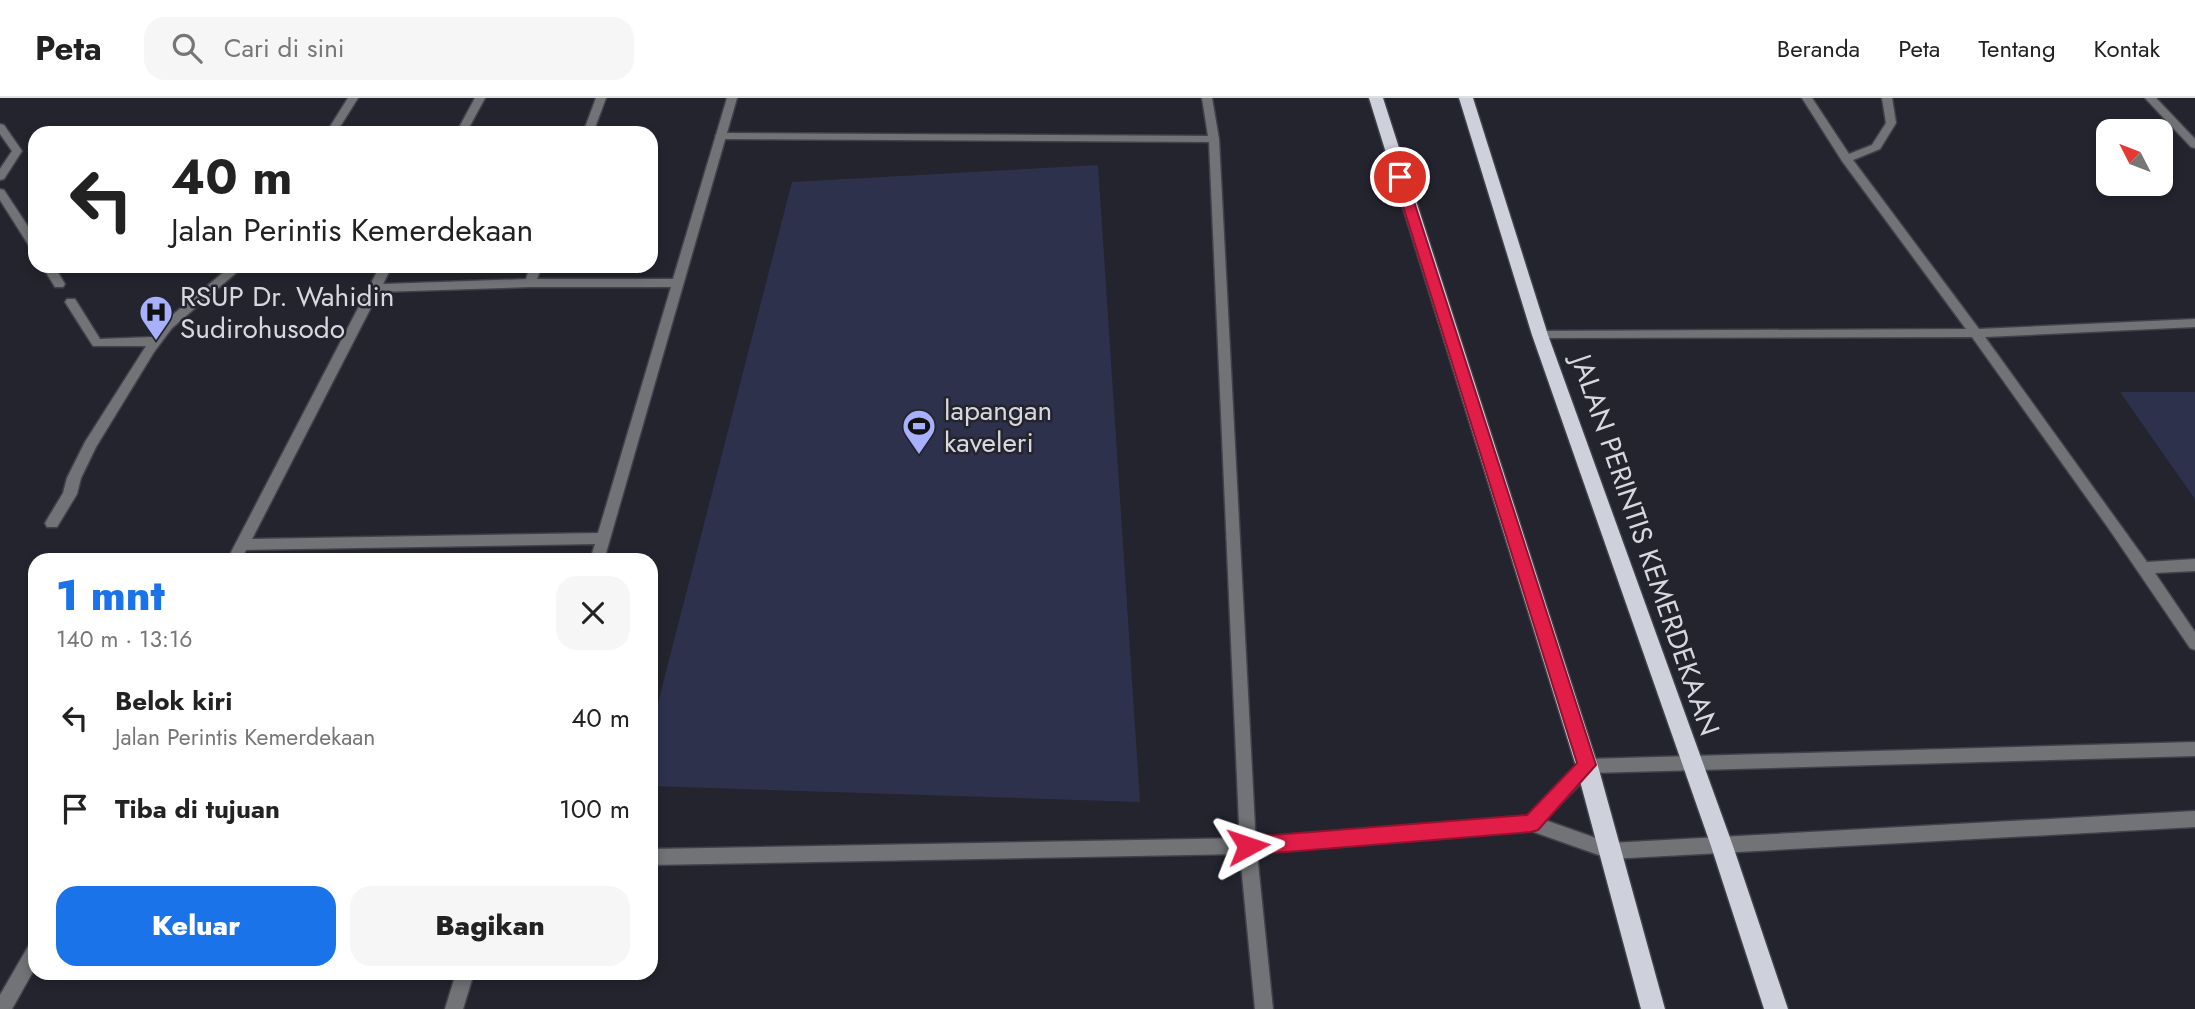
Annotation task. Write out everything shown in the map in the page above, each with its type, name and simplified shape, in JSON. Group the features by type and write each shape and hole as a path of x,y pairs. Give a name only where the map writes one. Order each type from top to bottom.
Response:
{"highway":[{"path":"1376,98 1587,765 1653,1009"},
{"name":"JALAN PERINTIS KEMERDEKAAN","path":"1466,98 1540,335 1722,846 1776,1009"}],"street":[{"path":"335,126 353,98"},
{"path":"465,126 480,98"},
{"path":"591,126 601,98"},
{"path":"600,553 732,98"},
{"path":"1207,98 1214,139 1248,846 1264,1009"},
{"path":"1807,98 1846,159 1975,333 2144,568 2195,644"},
{"path":"1846,159 1876,147 1891,123 1887,98"},
{"path":"2150,98 2195,145"},
{"path":"0,127 17,151 0,177"},
{"path":"720,136 1214,139"},
{"path":"0,192 28,235"},
{"path":"53,273 60,284"},
{"path":"52,523 71,494 74,478 90,445 156,341 168,325 231,273"},
{"path":"238,553 382,273"},
{"path":"530,283 534,273"},
{"path":"374,288 530,283 678,283"},
{"path":"71,302 97,343 156,341"},
{"path":"1540,335 1975,333 2195,323"},
{"path":"242,545 605,538"},
{"path":"2144,568 2195,565"},
{"path":"1531,823 1587,765 2195,749"},
{"path":"658,857 1248,846 1531,823 1611,850 2195,819"},
{"path":"2,1009 28,963"},
{"path":"454,1009 463,980"}],"shaded area":[{"name":"lapangan kaveleri","path":"1098,165 1140,802 658,786 658,703 792,182"},
{"path":"2120,392 2195,392 2195,499"}],"place":[{"name":"RSUP Dr. Wahidin Sudirohusodo","path":"156,342"},
{"name":"lapangan kaveleri","path":"919,456"}],"route":[{"path":"1248,846 1531,823 1587,765 1400,177"}]}
